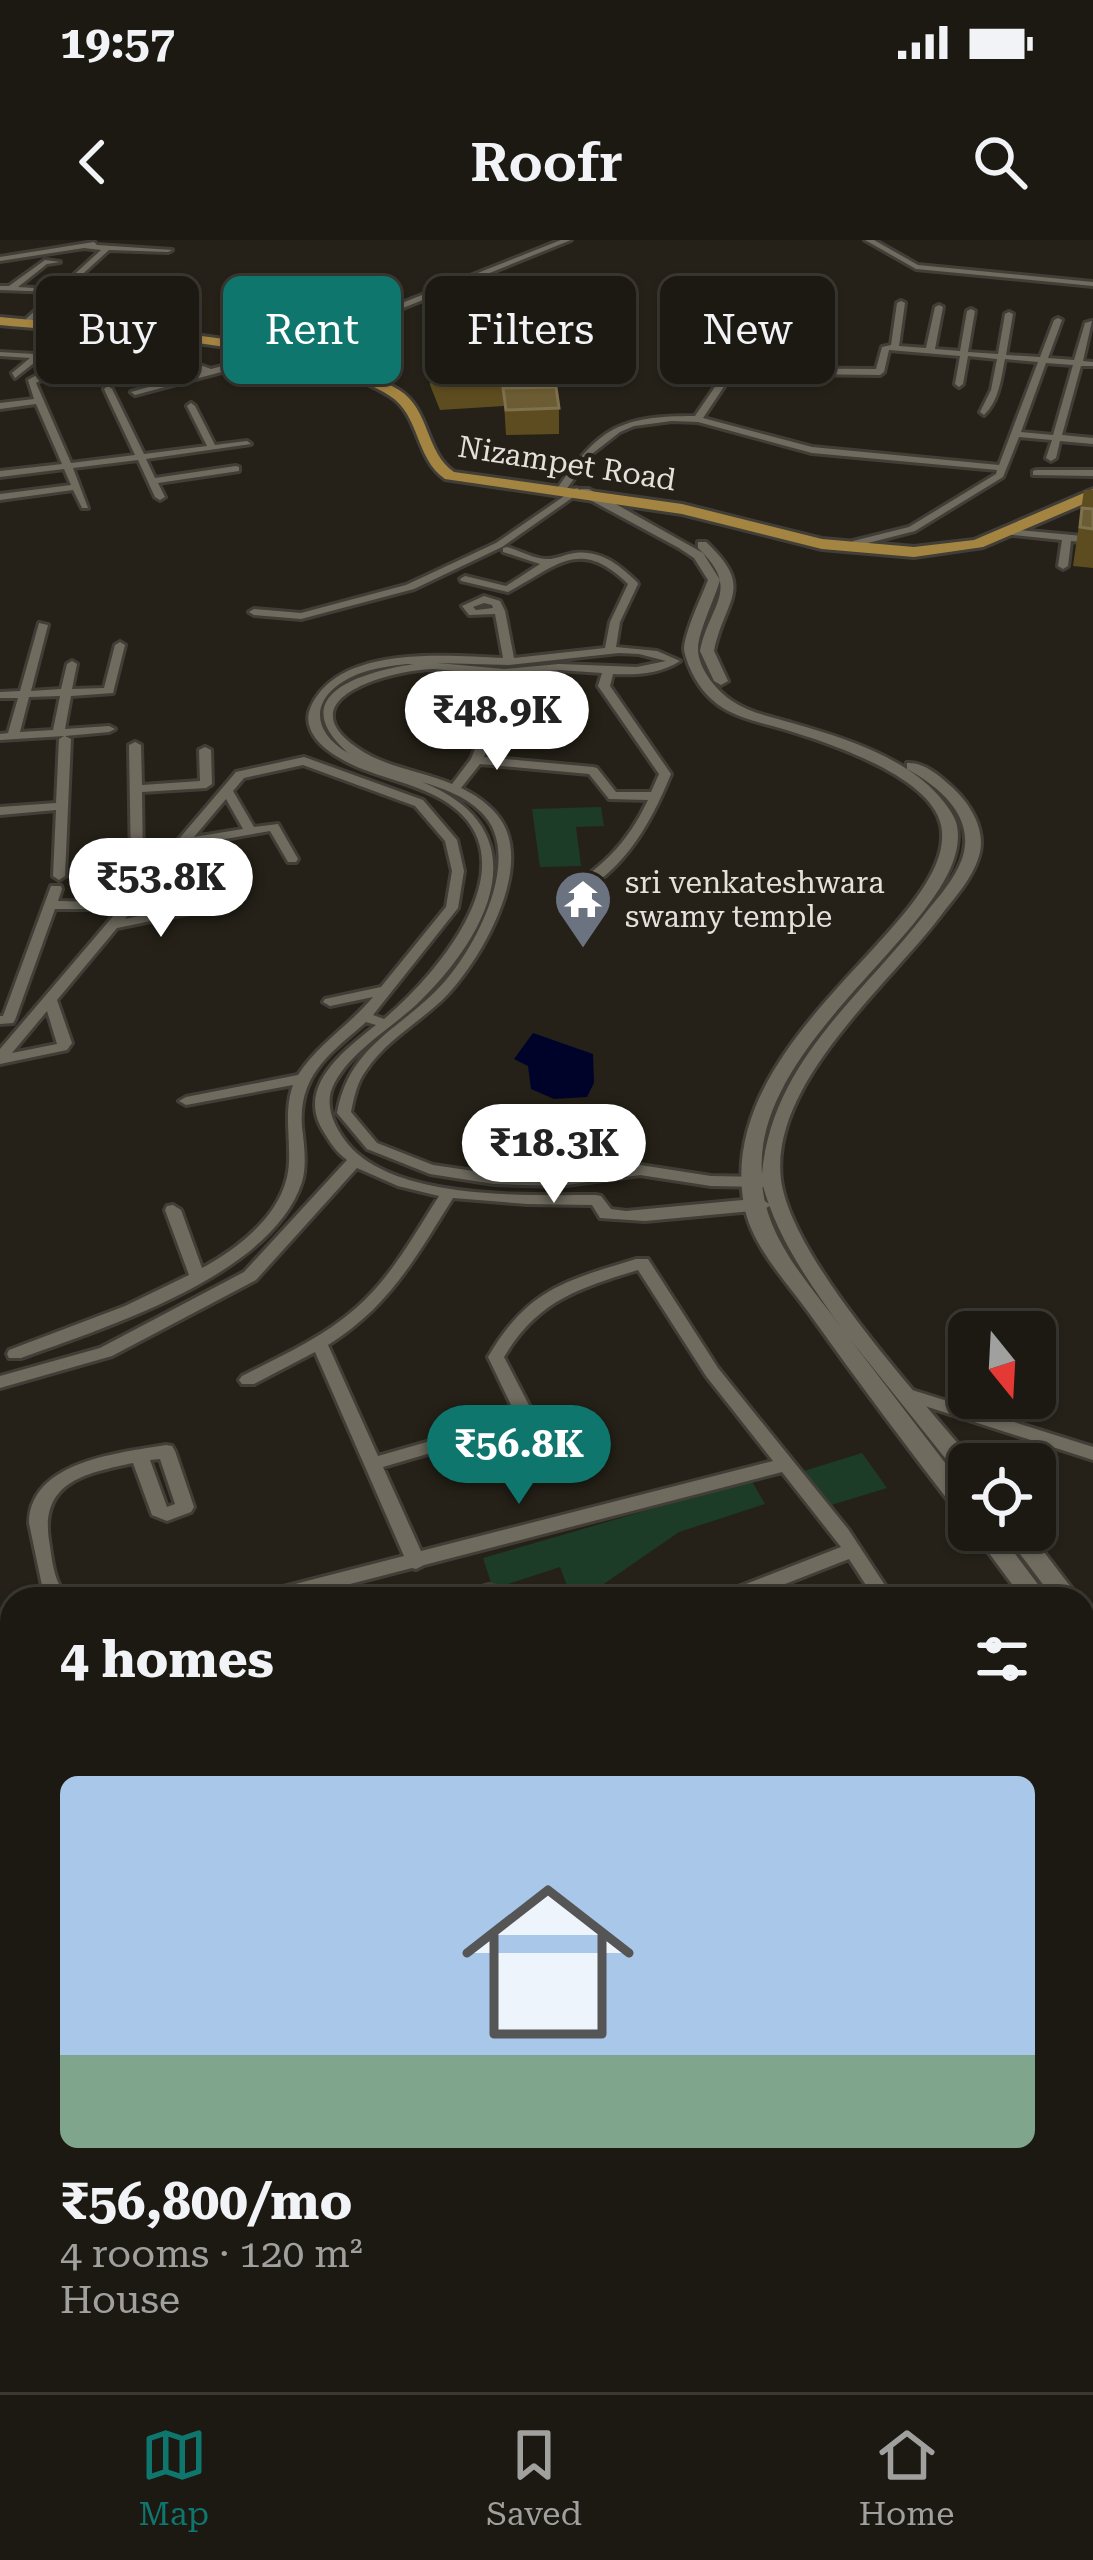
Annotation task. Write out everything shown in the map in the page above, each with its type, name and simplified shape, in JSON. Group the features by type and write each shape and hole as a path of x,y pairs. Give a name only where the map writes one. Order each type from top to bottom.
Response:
{"main road":[{"name":"Nizampet Road","path":"0,319 36,321"},
{"name":"Nizampet Road","path":"0,319 36,323"},
{"name":"Nizampet Road","path":"371,384 396,394 407,405 432,464 443,473 480,483 711,514 822,544 883,550 977,544 1093,492"},
{"name":"Nizampet Road","path":"596,497 686,504 856,543 904,547 961,542 1093,492"}],"street":[{"path":"88,247 99,240"},
{"path":"401,305 567,240"},
{"path":"869,240 916,267 1093,284"},
{"path":"0,259 88,247 167,250"},
{"path":"29,320 107,248"},
{"path":"5,289 45,262 56,262"},
{"path":"5,289 56,291 83,265"},
{"path":"895,348 901,303"},
{"path":"932,369 939,307"},
{"path":"959,385 971,311"},
{"path":"984,412 995,390 1010,314"},
{"path":"856,543 912,530 1000,476 1058,320"},
{"path":"1051,458 1089,323"},
{"path":"698,419 731,370 880,372 886,347 1093,364"},
{"path":"0,354 36,357"},
{"path":"0,370 17,355"},
{"path":"15,375 36,357"},
{"path":"199,368 212,373"},
{"path":"135,392 223,370"},
{"path":"36,379 31,382 85,506"},
{"path":"108,389 160,497"},
{"path":"995,390 1030,394"},
{"path":"0,406 39,401"},
{"path":"191,406 212,448"},
{"path":"596,497 605,433 660,419 698,419 799,448 1003,468"},
{"path":"1016,434 1093,442"},
{"path":"0,474 247,443"},
{"path":"961,463 972,446"},
{"path":"152,481 236,470"},
{"path":"1036,473 1093,473"},
{"path":"0,497 76,487"},
{"path":"254,612 301,616 410,587 596,497"},
{"path":"457,795 382,771 333,748 319,735 313,720 316,704 331,686 370,667 391,663 563,662 608,671 693,660 708,641 730,594 729,576 701,544 596,497"},
{"path":"1007,532 1093,540"},
{"path":"1063,566 1067,538"},
{"path":"507,550 544,562"},
{"path":"465,579 508,589 544,562 592,554 615,563 633,584 615,622 610,651"},
{"path":"500,611 509,662"},
{"path":"43,626 7,736 61,736 104,729 120,645"},
{"path":"948,1445 789,1237 763,1193 640,1170 599,1177 494,1179 430,1169 372,1146 344,1113 345,1088 364,1060 459,947 487,881 489,861 480,829 457,795 352,749 335,736 327,720 330,704 342,690 416,666 496,672 610,651 693,660 748,704 878,749 919,769 951,793 974,833 965,870 916,940 810,1063 784,1102 763,1193 784,1263 948,1483"},
{"path":"0,1020 8,1020 55,890 64,694 73,664"},
{"path":"564,898 616,866 665,774 604,686 608,671"},
{"path":"0,695 110,691"},
{"path":"457,795 489,729"},
{"path":"55,890 104,905 137,865 136,745"},
{"path":"137,789 206,784 205,750"},
{"path":"0,1059 244,772 304,760 419,803 451,840 458,871 452,908 390,989 299,1079 186,1101"},
{"path":"477,760 593,771 613,796 656,796"},
{"path":"365,783 382,771"},
{"path":"385,791 403,778"},
{"path":"228,793 250,831"},
{"path":"0,811 60,806"},
{"path":"182,843 274,827 292,859"},
{"path":"113,925 199,907"},
{"path":"330,1002 390,989"},
{"path":"0,1059 62,1047 65,1043 51,1002"},
{"path":"378,1002 400,1017"},
{"path":"364,1017 400,1017"},
{"path":"400,1017 326,1082 320,1103 338,1148 352,1162 418,1187 449,1192 596,1200"},
{"path":"0,1070 76,1054"},
{"path":"24,1376 8,1357 136,1310 232,1258 280,1211 295,1181 294,1107 299,1079"},
{"path":"0,1382 106,1352 250,1276 352,1162 372,1146"},
{"path":"599,1177 596,1200 606,1214 622,1216 720,1204 763,1193"},
{"path":"711,1181 720,1190 720,1204"},
{"path":"248,1380 358,1322 403,1268 449,1192"},
{"path":"172,1210 197,1276"},
{"path":"373,1464 520,1420 524,1413 496,1357 519,1320 560,1289 642,1262 712,1372 877,1587"},
{"path":"319,1343 416,1562"},
{"path":"909,1395 1093,1454"},
{"path":"50,1587 38,1514 43,1496 54,1481 140,1457"},
{"path":"313,1587 786,1465"},
{"path":"758,1587 852,1550"},
{"path":"999,1551 1028,1587"},
{"path":"1030,1551 1059,1587"}],"green space":[{"path":"601,807 604,826 576,827 581,866 540,867 532,809"},
{"path":"862,1453 887,1488 828,1506 804,1471"},
{"path":"751,1480 765,1504 679,1532 599,1587 568,1587 560,1567 492,1587 483,1558"}],"water":[{"path":"533,1033 593,1054 594,1083 587,1097 554,1099 531,1089 528,1066 514,1059"}],"building":[{"path":"556,387 559,408 506,410 503,388"},
{"path":"1082,508 1093,509 1093,529 1080,527"}],"place":[{"name":"sri venkateshwara swamy temple","path":"583,950"}]}
